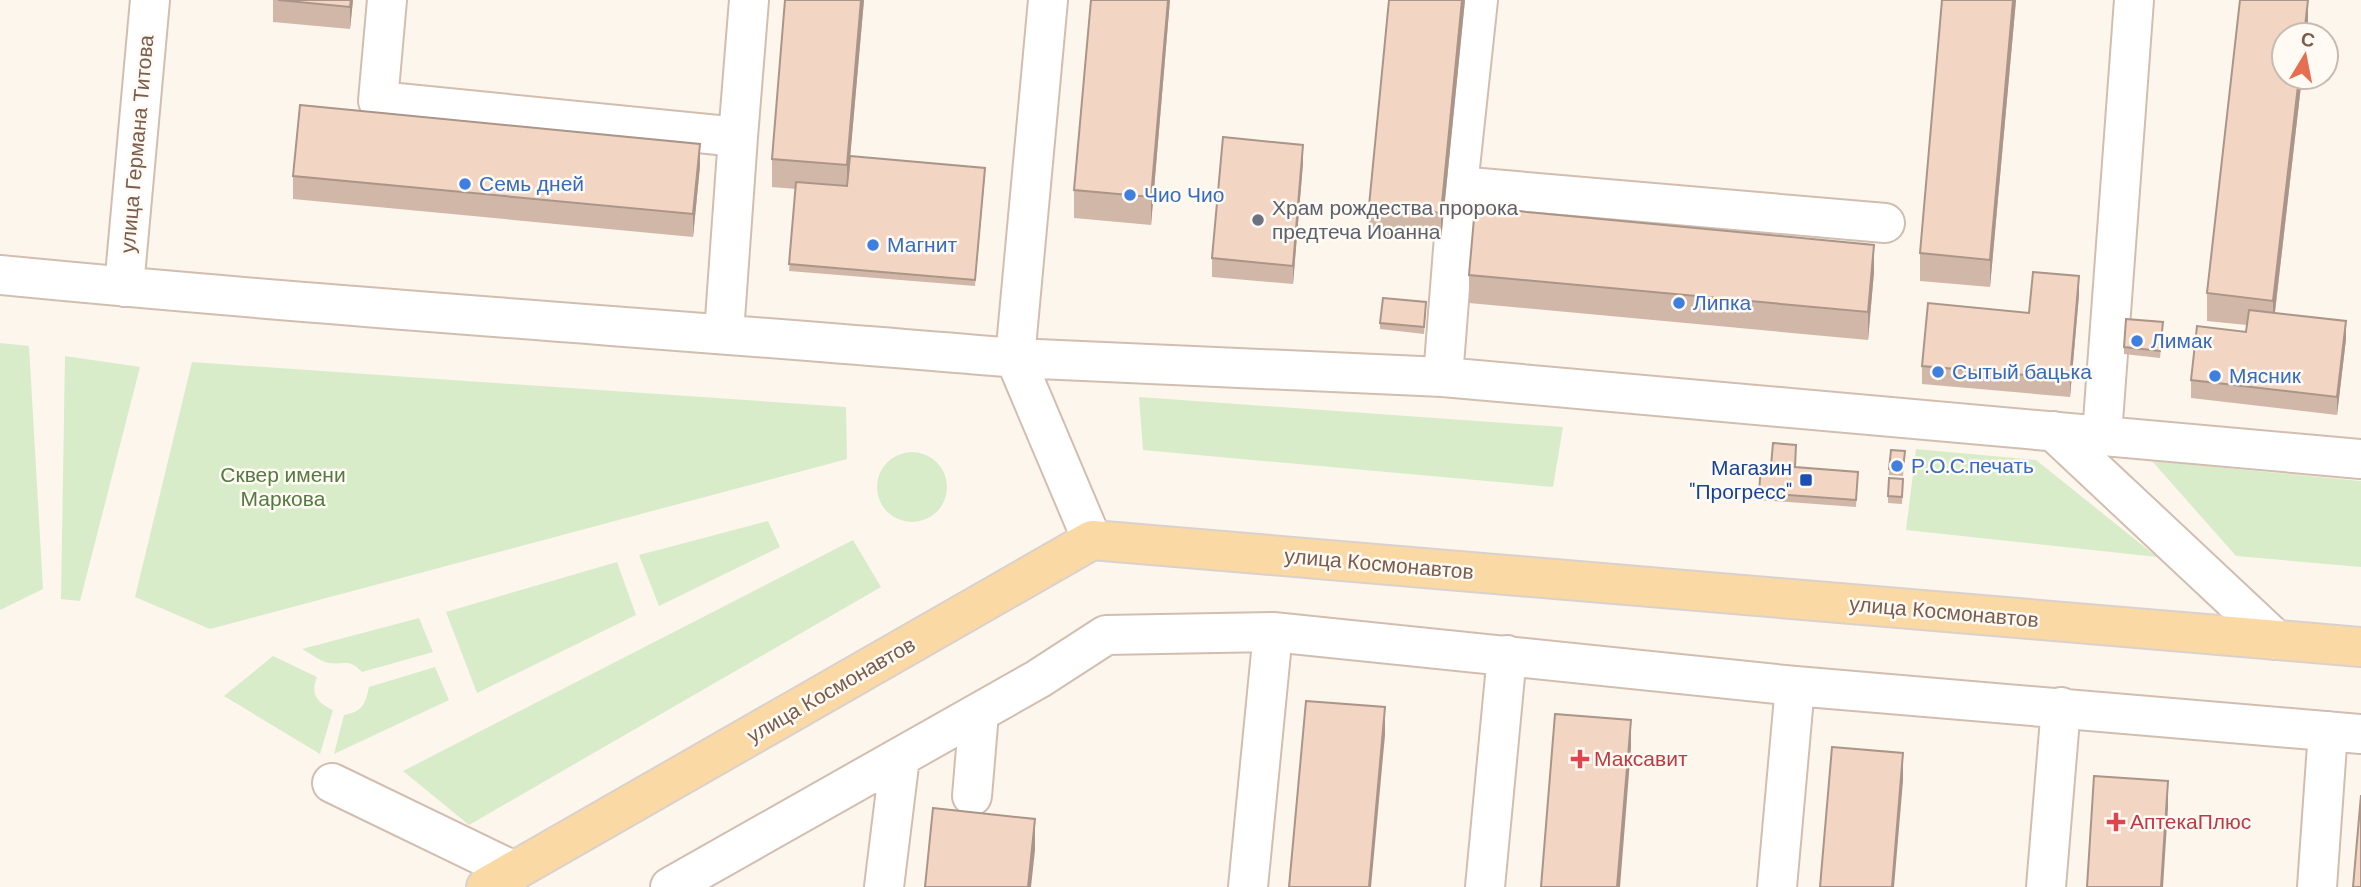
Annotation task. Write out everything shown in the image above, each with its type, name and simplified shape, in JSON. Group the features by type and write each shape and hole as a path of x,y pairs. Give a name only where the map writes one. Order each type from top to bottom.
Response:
{"main road":[{"name":"улица Космонавтов","path":"500,879 1092,540 2361,647"}],"street":[{"name":"улица Германа Титова","path":"124,287 150,0"},
{"path":"387,0 378,101 738,137"},
{"path":"724,333 749,0"},
{"path":"1048,0 1015,358 1092,540"},
{"path":"1443,377 1458,186 1478,0"},
{"path":"2102,435 2134,0"},
{"path":"1458,186 1885,223"},
{"path":"0,275 1015,358 1443,377 2361,459"},
{"path":"2053,431 2276,640"},
{"path":"1248,887 1273,632"},
{"path":"670,887 1038,679 1106,635 1273,632 1795,685 2345,733 2317,887"},
{"path":"1485,887 1507,654"},
{"path":"1777,887 1795,685"},
{"path":"2046,887 2061,707"},
{"path":"972,796 979,713"},
{"path":"884,887 901,757"},
{"path":"332,783 500,879"}],"green space":[{"path":"0,343 29,346 43,589 0,610"},
{"path":"65,356 140,367 80,601 61,599"},
{"name":"Сквер имени Маркова","path":"192,362 846,407 847,459 210,629 135,597"},
{"path":"1139,397 1563,427 1553,487 1143,450"},
{"path":"1916,449 2036,460 2157,557 1906,530"},
{"path":"912,452 937,462 947,487 937,512 912,522 887,512 877,487 887,462"},
{"path":"2152,461 2361,481 2361,567 2236,556"},
{"path":"768,521 780,547 659,606 639,555"},
{"path":"853,540 881,587 469,825 403,771"},
{"path":"617,562 636,615 477,693 446,612"},
{"path":"419,618 433,652 362,672 350,664 326,662 302,649"},
{"path":"273,656 317,677 314,688 316,697 333,710 320,754 224,696"},
{"path":"435,667 449,700 334,754 344,715 362,706 369,687"}],"building":[{"path":"278,0 351,0 350,7"},
{"path":"785,0 861,0 847,165 772,159"},
{"path":"1091,0 1168,0 1151,197 1074,190"},
{"path":"1389,0 1462,0 1441,213 1369,206"},
{"path":"1942,0 2013,0 1990,260 1920,253"},
{"path":"2240,0 2308,0 2306,21 2270,21 2270,91 2297,91 2273,301 2207,293"},
{"path":"300,105 700,144 693,214 293,176"},
{"name":"Храм рождества пророка предтеча Иоанна","path":"1223,137 1303,145 1293,266 1212,258"},
{"path":"850,156 985,168 975,280 789,264 796,182 847,186"},
{"path":"1475,207 1874,245 1868,312 1469,275"},
{"path":"2033,272 2079,276 2070,379 1922,366 1928,303 2029,313"},
{"path":"1383,298 1426,302 1424,327 1380,323"},
{"path":"2249,310 2346,321 2337,397 2191,380 2197,326 2246,332"},
{"path":"2126,319 2163,322 2160,351 2124,347"},
{"path":"1773,443 1796,445 1795,467 1858,472 1856,500 1759,493 1761,464 1771,466"},
{"path":"1891,450 1905,451 1903,469 1889,469"},
{"path":"1889,478 1903,479 1902,497 1888,496"},
{"path":"1306,701 1385,707 1369,887 1289,887"},
{"path":"1555,714 1631,720 1617,887 1541,887"},
{"path":"1832,747 1903,753 1892,887 1820,887"},
{"path":"2094,776 2168,781 2161,887 2087,887"},
{"path":"2361,795 2361,887 2353,887"},
{"path":"933,808 1035,819 1028,887 925,887"}],"place":[{"name":"Семь дней","path":"465,184"},
{"name":"Чио Чио","path":"1130,195"},
{"name":"Храм рождества пророка предтеча Иоанна","path":"1258,220"},
{"name":"Магнит","path":"873,245"},
{"name":"Липка","path":"1679,303"},
{"name":"Лимак","path":"2137,341"},
{"name":"Сытый бацька","path":"1938,372"},
{"name":"Мясник","path":"2215,376"},
{"name":"Р.О.С.печать","path":"1897,466"},
{"name":"Магазин \"Прогресс\"","path":"1806,480"},
{"name":"Максавит","path":"1580,759"},
{"name":"АптекаПлюс","path":"2116,822"}]}
